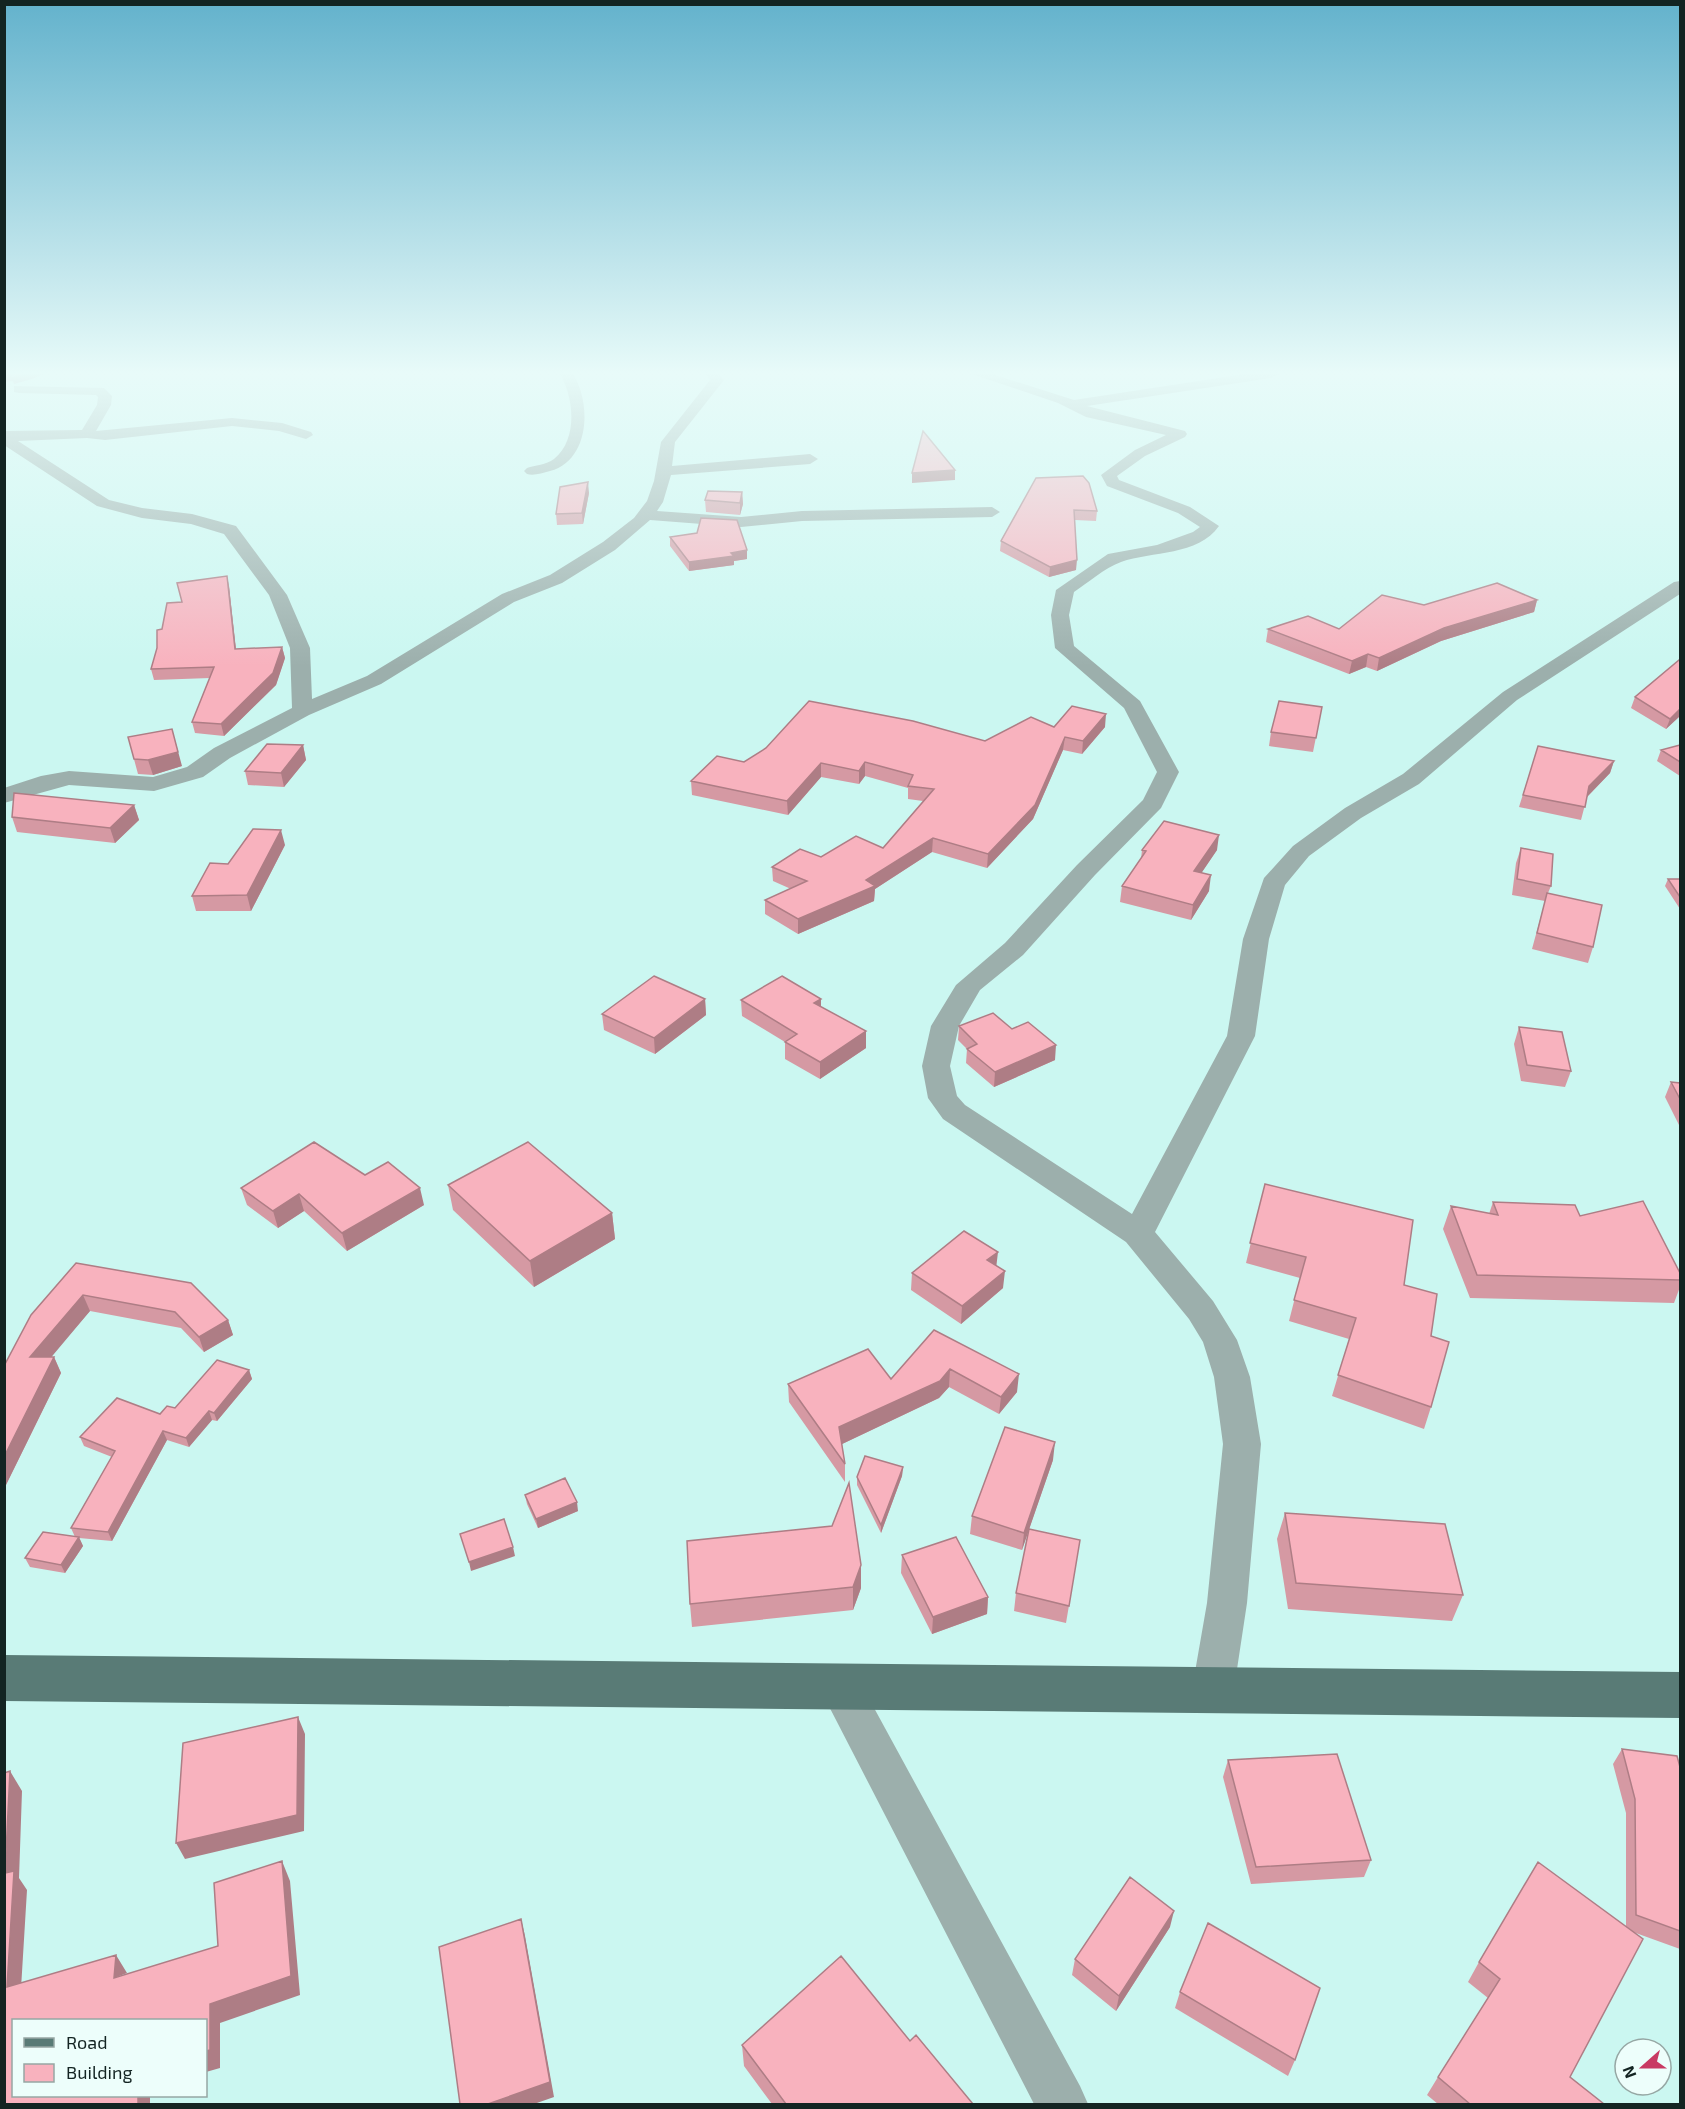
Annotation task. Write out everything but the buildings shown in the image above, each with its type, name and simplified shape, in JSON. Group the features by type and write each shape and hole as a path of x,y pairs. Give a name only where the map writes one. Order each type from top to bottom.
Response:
{"main road":[{"path":"4,1678 1680,1695"}],"street":[{"path":"52,469 104,503 142,513 192,519 230,530 278,595 300,648 302,711"},
{"path":"532,471 537,469"},
{"path":"4,796 49,781 69,778 154,784 195,772 222,753 302,711 374,680 508,598 556,579 609,546 645,515 655,502 663,471 682,469"},
{"path":"1117,469 1109,475 1113,483 1184,510 1211,526 1199,536 1170,546 1114,558 1065,590 1060,615 1065,648 1134,705 1168,772 1153,803 1086,870 1014,949 969,985 945,1026 936,1066 943,1098 954,1112 1138,1234 1201,1310 1220,1340 1232,1377 1242,1444 1227,1603 1213,1689"},
{"path":"645,515 741,522 802,516 992,512"},
{"path":"1138,1234 1191,1128 1241,1036 1256,939 1273,883 1301,851 1353,813 1411,779 1510,696 1680,586"},
{"path":"840,1687 1062,2104"}]}
